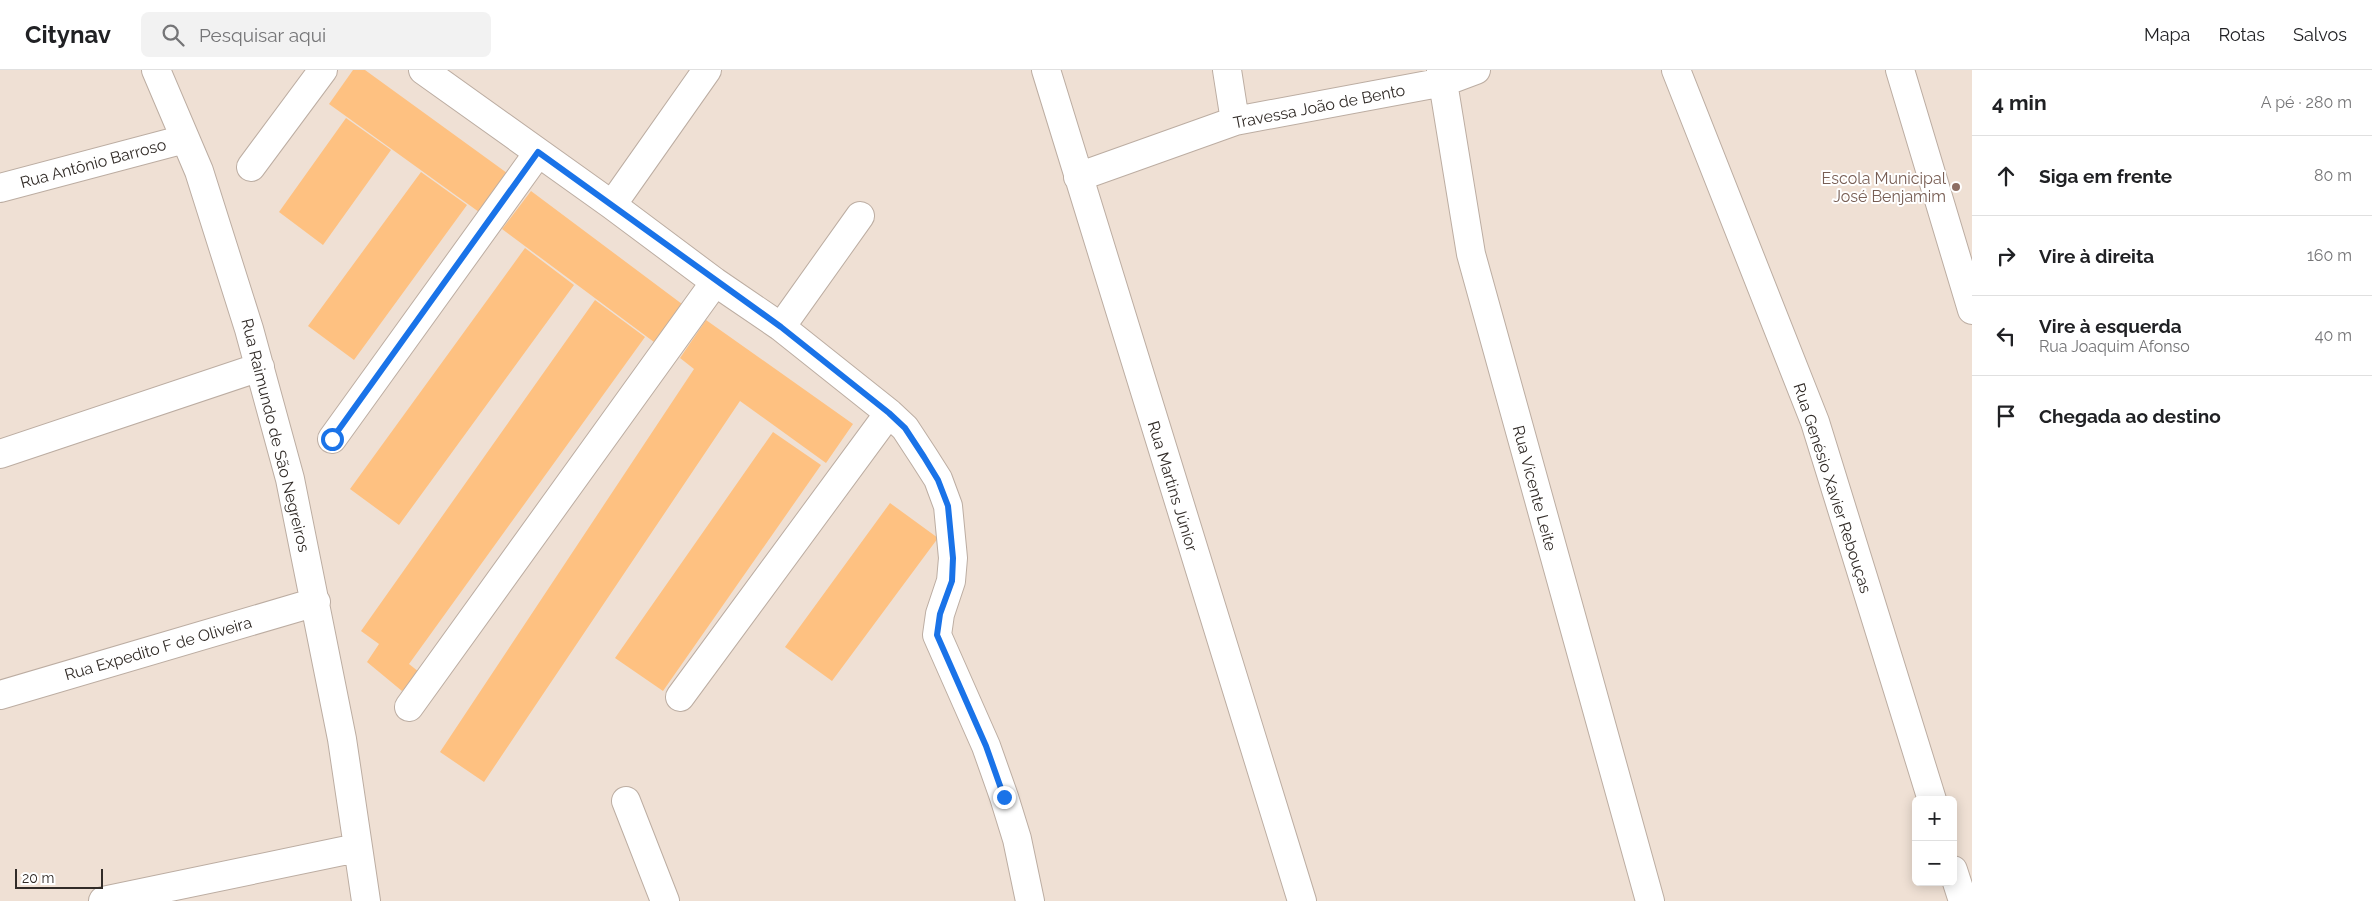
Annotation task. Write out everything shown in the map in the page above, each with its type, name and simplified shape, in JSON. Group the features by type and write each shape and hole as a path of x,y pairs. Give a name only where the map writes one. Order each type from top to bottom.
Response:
{"street":[{"name":"Rua Raimundo de São Negreiros","path":"156,70 199,171 249,328 290,479 342,739 366,901"},
{"path":"251,167 323,70"},
{"path":"423,70 452,78 538,152 715,282 781,327 889,413 905,428 938,480 948,506 953,558 952,581 937,627 939,645 986,746 1017,839 1030,901"},
{"path":"612,205 707,70"},
{"name":"Rua Martins Júnior","path":"1046,70 1302,901"},
{"path":"1226,70 1235,121"},
{"name":"Travessa João de Bento","path":"1078,177 1235,121 1476,70"},
{"name":"Rua Genésio Xavier Rebouças","path":"1676,70 1815,422 1931,796"},
{"path":"1900,70 1972,310"},
{"name":"Rua Vicente Leite","path":"1443,76 1471,254 1650,901"},
{"name":"Rua Antônio Barroso","path":"0,188 185,139"},
{"path":"332,439 538,152"},
{"path":"781,327 860,216"},
{"path":"409,707 715,282"},
{"path":"0,454 260,367"},
{"path":"680,697 889,413"},
{"name":"Rua Expedito F de Oliveira","path":"0,694 316,602"},
{"path":"626,801 665,901"},
{"path":"103,901 357,848"},
{"path":"1957,882 1963,901 1972,898"}],"building":[{"path":"353,70 365,70 507,173 479,212 329,104"},
{"path":"346,118 391,150 323,245 279,212"},
{"path":"421,172 467,205 354,360 308,326"},
{"path":"531,191 682,304 654,342 502,229"},
{"path":"525,248 574,285 399,525 350,489"},
{"path":"595,300 645,337 409,664 419,672 402,691 367,662 379,644 361,631"},
{"path":"706,320 853,424 826,463 740,401 484,782 440,752 694,369 680,358"},
{"path":"773,432 821,465 663,691 615,658"},
{"path":"890,503 938,538 832,681 785,647"}],"place":[{"name":"Escola Municipal José Benjamim","path":"1956,187"}],"route":[{"path":"332,439 538,152 715,282 781,327 889,413 905,428 938,480 948,506 953,558 952,581 937,627 939,645 986,746 1004,797"}]}
